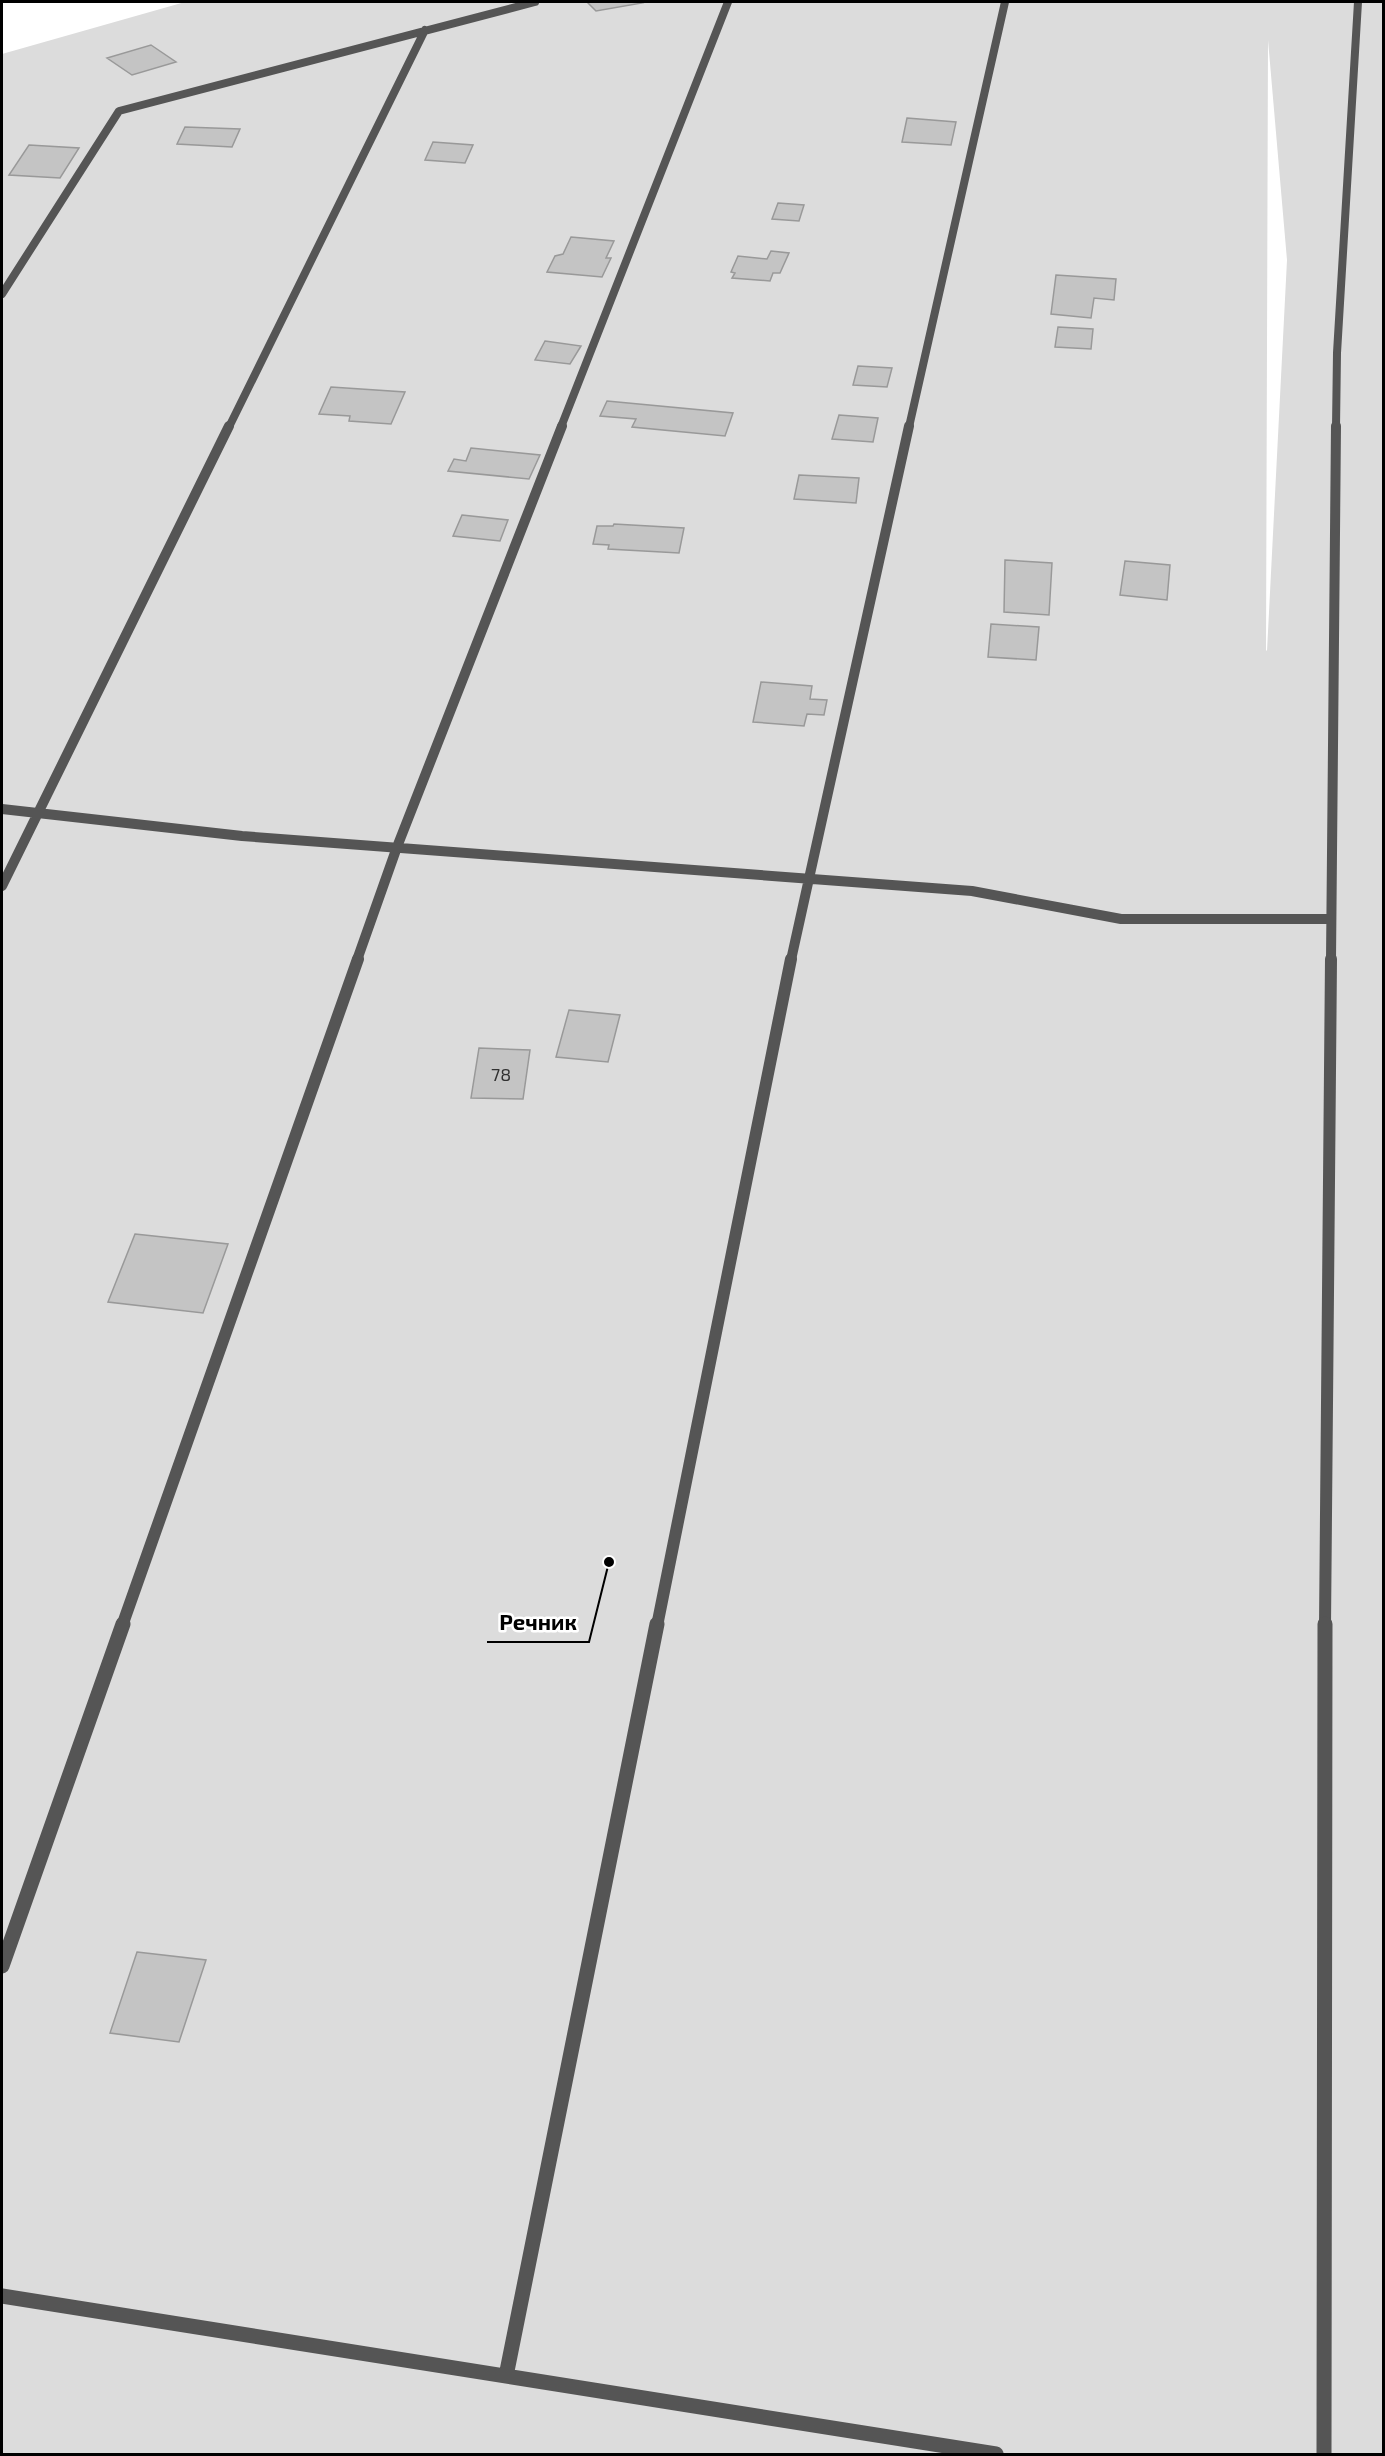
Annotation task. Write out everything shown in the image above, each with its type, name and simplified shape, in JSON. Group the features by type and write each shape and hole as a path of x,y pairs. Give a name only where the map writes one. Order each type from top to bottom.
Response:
{"lane":[{"path":"2,294 118,111 535,2"},
{"path":"2,1966 397,847 728,2"},
{"path":"506,2376 807,879 1005,2"},
{"path":"1324,2454 1324,1619 1336,353 1358,2"},
{"path":"2,886 425,30"},
{"path":"2,809 242,836 972,891 1121,919 1330,919"},
{"path":"2,2296 996,2454"}],"shaded area":[{"path":"185,2 1383,2 1383,2454 2,2454 2,54","holes":["1268,40 1287,260 1267,651"]}],"building":[{"path":"587,2 640,2 642,3 596,11"},
{"path":"151,45 176,62 132,75 107,58"},
{"path":"907,118 956,122 951,145 902,142"},
{"path":"185,127 240,129 232,147 177,144"},
{"path":"433,142 473,145 465,163 425,160"},
{"path":"29,145 79,148 60,178 9,175"},
{"path":"778,203 804,205 799,221 772,219"},
{"path":"571,237 614,241 606,258 611,258 602,277 547,272 555,256 563,254"},
{"path":"771,251 789,253 780,273 773,273 770,281 732,278 735,273 731,272 738,256 767,259"},
{"path":"1056,275 1116,279 1114,300 1094,298 1091,318 1051,314"},
{"path":"1058,327 1093,329 1091,349 1055,347"},
{"path":"545,341 581,346 570,364 535,360"},
{"path":"858,366 892,368 887,387 853,385"},
{"path":"331,387 405,392 391,424 349,421 350,416 319,414"},
{"path":"607,401 733,413 725,436 632,427 636,419 600,416"},
{"path":"839,415 878,418 873,442 832,439"},
{"path":"471,448 540,455 529,479 448,471 454,459 466,461"},
{"path":"799,475 859,478 856,503 794,499"},
{"path":"462,515 508,520 500,541 453,536"},
{"path":"614,524 684,528 679,553 608,549 609,545 593,544 597,526 613,526"},
{"path":"1005,560 1052,563 1049,615 1004,612"},
{"path":"1125,561 1170,565 1167,600 1120,595"},
{"path":"991,624 1039,627 1036,660 988,657"},
{"path":"761,682 812,686 810,699 827,700 824,715 807,714 804,726 753,722"},
{"path":"569,1010 620,1015 608,1062 556,1057"},
{"path":"479,1048 530,1050 523,1099 471,1098"},
{"path":"135,1234 228,1244 203,1313 108,1302"},
{"path":"137,1952 206,1960 179,2042 110,2033"}],"place":[{"name":"Речник","path":"609,1562"}]}
